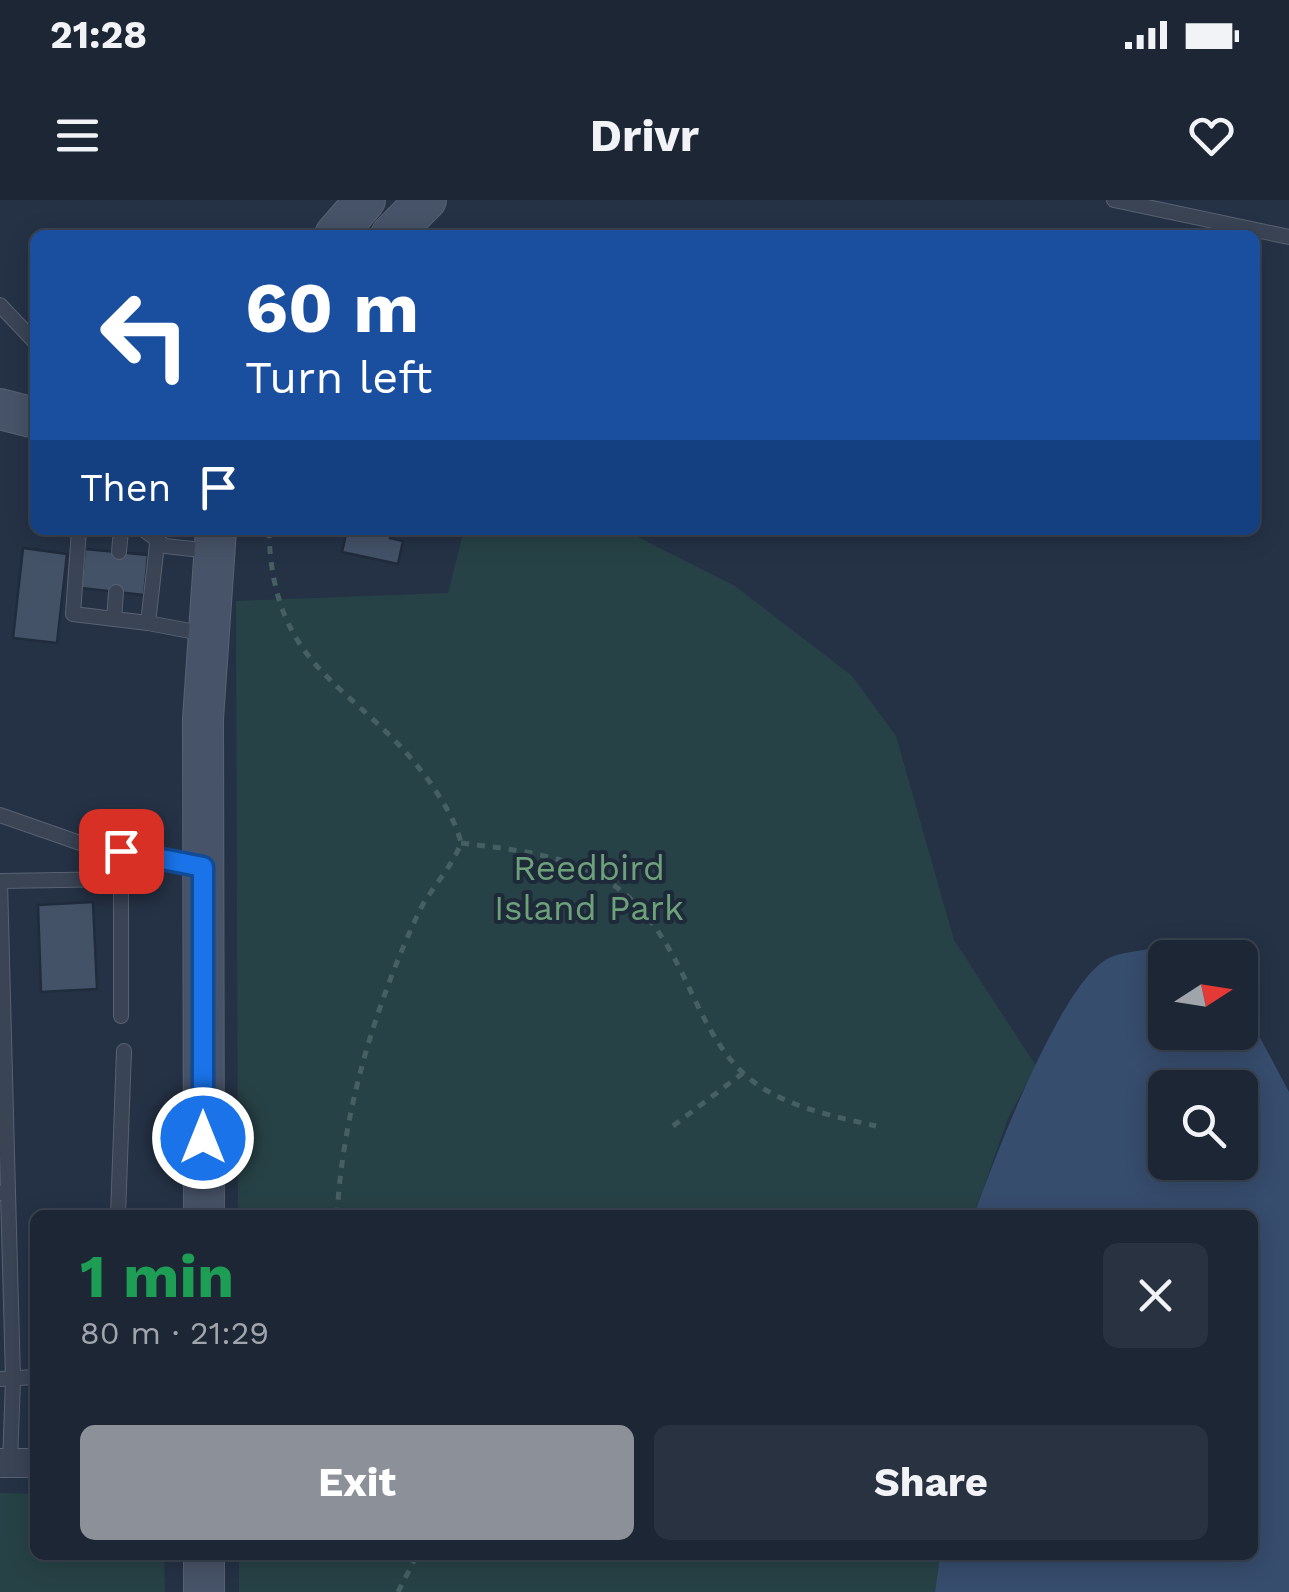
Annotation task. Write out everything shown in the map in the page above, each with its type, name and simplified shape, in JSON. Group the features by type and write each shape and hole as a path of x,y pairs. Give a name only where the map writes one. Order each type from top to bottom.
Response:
{"main road":[{"path":"339,230 365,200"},
{"path":"396,230 426,200"},
{"path":"0,409 30,417"},
{"path":"204,1210 206,634 214,540"},
{"path":"204,1560 204,1592"}],"lane":[{"path":"1114,200 1256,230"},
{"path":"1260,231 1289,237"},
{"path":"0,305 30,337"},
{"path":"79,535 74,614 148,622 206,634"},
{"path":"119,552 121,535"},
{"path":"149,535 158,544 214,540"},
{"path":"148,622 158,544"},
{"path":"114,619 116,592"},
{"path":"0,814 83,844 203,867"},
{"path":"121,851 121,1016"},
{"path":"15,1463 6,1379 0,881 121,880"},
{"path":"118,1210 124,1050"}],"path":[{"path":"269,535 270,573 286,621 318,671 405,748 439,795 461,843"},
{"path":"461,843 535,850 576,864 644,911 668,944 713,1035 744,1073 820,1113 876,1126"},
{"path":"338,1210 361,1065 420,908 461,843"},
{"path":"674,1126 744,1073"},
{"path":"398,1592 414,1560"}],"green space":[{"name":"Reedbird Island Park","path":"463,535 634,535 735,586 852,676 896,736 954,940 1036,1066 1008,1118 976,1210 238,1210 236,601 448,593"},
{"path":"0,1493 30,1494 30,1560 164,1560 165,1592 0,1592"},
{"path":"239,1560 939,1560 935,1592 239,1592"}],"water":[{"path":"1148,949 1148,1050 1258,1050 1258,1034 1289,1092 1289,1592 935,1592 939,1560 1258,1560 1258,1210 976,1210 1050,1035 1090,973 1109,958"}],"building":[{"path":"346,535 391,535 390,538 403,541 398,564 342,552"},
{"path":"23,548 67,554 57,643 13,638"},
{"path":"85,549 148,555 144,595 81,588"},
{"path":"93,902 97,989 41,992 38,905"}],"route":[{"path":"121,851 203,867 203,1138"}]}
